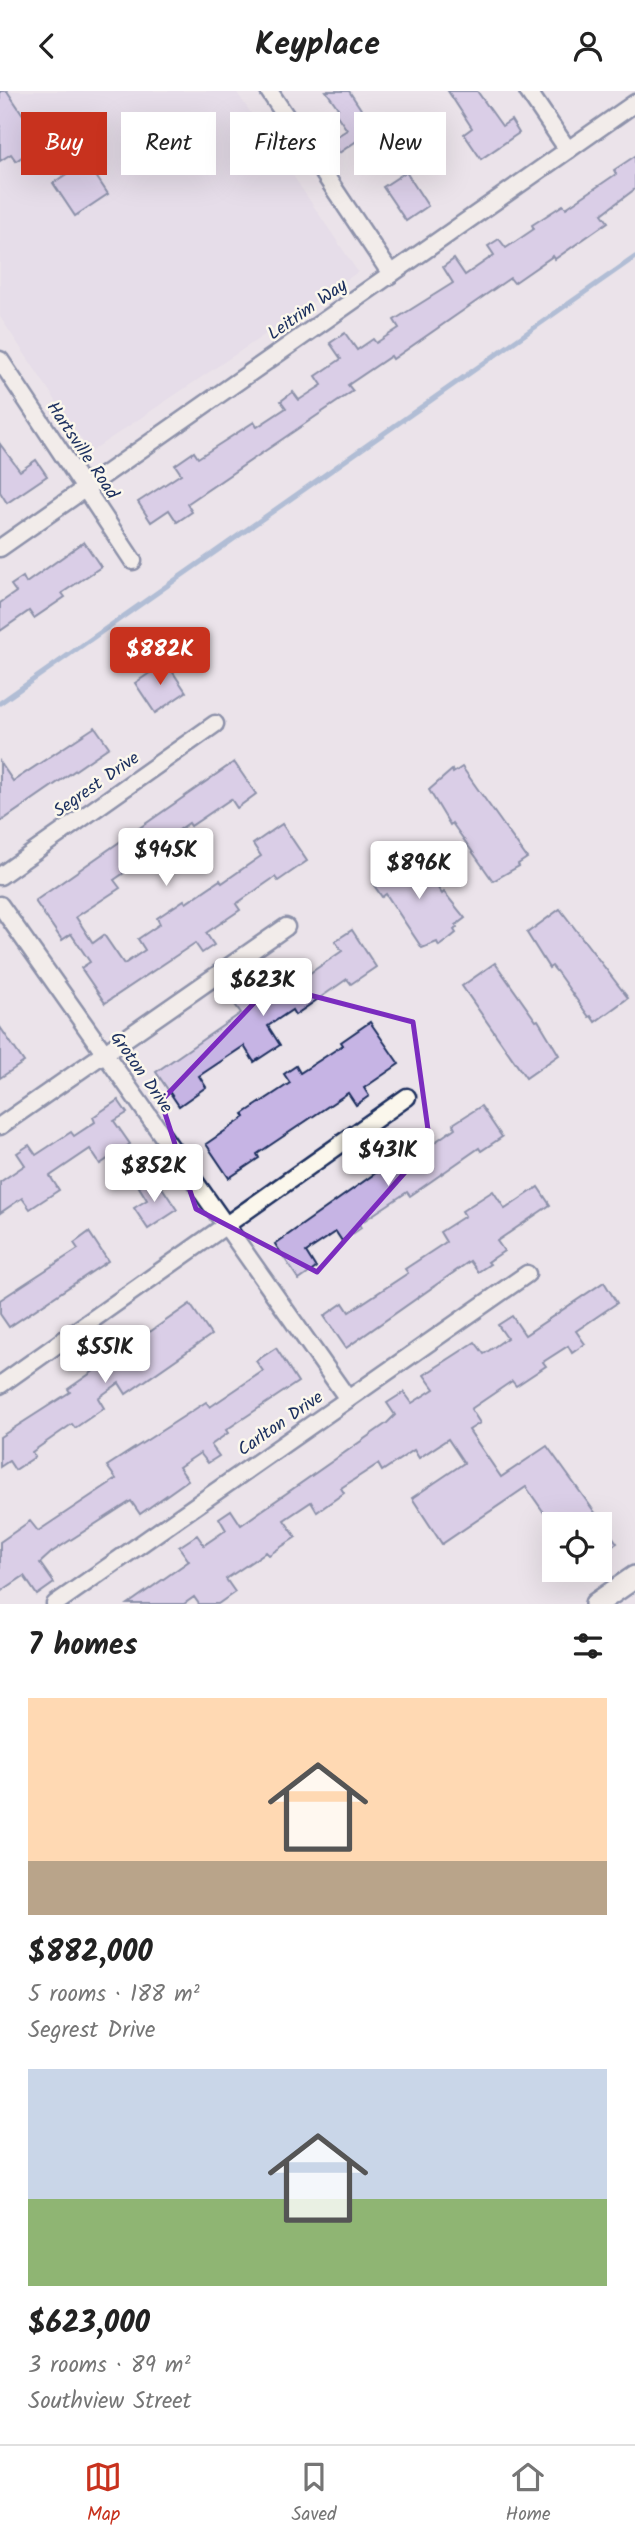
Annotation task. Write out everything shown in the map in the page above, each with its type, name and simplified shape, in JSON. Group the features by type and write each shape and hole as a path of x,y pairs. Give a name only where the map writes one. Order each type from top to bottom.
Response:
{"main road":[{"path":"596,1604 635,1577"}],"street":[{"path":"269,91 391,274"},
{"path":"528,91 568,150"},
{"name":"Leitrim Way","path":"0,548 635,103"},
{"name":"Hartsville Road","path":"0,361 133,561"},
{"name":"Segrest Drive","path":"0,876 215,724"},
{"name":"Groton Drive","path":"0,905 348,1399"},
{"path":"0,1126 286,926"},
{"path":"0,1385 407,1097"},
{"name":"Carlton Drive","path":"55,1604 527,1274"}],"highlighted area":[{"path":"271,985 413,1022 430,1144 317,1272 196,1209 161,1101"}],"shaded area":[{"path":"0,91 236,91 250,112 230,112 230,175 293,175 358,272 90,452 0,317"}],"building":[{"path":"0,91 7,91 21,112 21,158 16,161 11,154 0,161"},
{"path":"326,91 349,91 363,112 354,112 354,143 340,152 340,134 347,130 340,120 340,112 334,111 338,108"},
{"path":"448,91 477,91 502,126 511,120 519,133 481,159 464,134 472,128"},
{"path":"635,156 635,189 602,214 608,222 555,259 553,256 514,283 510,278 393,359 391,356 348,385 353,391 187,504 192,512 177,522 169,510 151,522 138,502 181,474 175,465 194,452 198,458 254,422 257,427 286,408 281,401 293,392 299,400 322,385 316,376 341,359 330,343 345,333 357,350 373,339 376,343 399,328 394,320 453,283 443,267 454,259 465,275 494,255 488,246 499,239 506,248 534,229 532,225 563,205 566,208 616,174 614,170"},
{"path":"65,175 95,175 108,194 75,216 53,183"},
{"path":"401,175 408,175 428,206 406,221 383,187"},
{"path":"0,444 20,471 36,460 47,476 7,503 0,492"},
{"path":"84,542 101,567 62,593 65,597 34,618 29,611 0,631 0,603 16,592 11,585 23,577 26,583"},
{"path":"166,662 186,692 155,713 135,683"},
{"path":"95,727 109,747 0,822 0,762 13,781"},
{"path":"234,762 256,794 237,808 231,799 191,826 189,823 114,880 120,888 76,917 93,943 104,935 124,964 145,950 138,939 160,924 157,918 184,900 186,903 220,880 222,883 261,856 253,844 282,824 307,861 278,881 275,877 236,904 240,910 206,933 214,945 202,953 195,943 105,1003 81,968 90,962 71,934 62,940 35,901"},
{"path":"462,767 527,858 518,864 519,866 493,881 452,823 450,825 429,790 452,770 453,773"},
{"path":"417,852 442,894 444,892 465,918 456,925 456,933 439,946 437,942 422,948 386,894 382,897 373,884 382,877 381,869 400,855 402,859 406,856 408,859"},
{"path":"560,909 628,998 595,1022 552,966 549,968 527,933"},
{"path":"352,930 376,967 351,984 347,979 295,1015 292,1010 268,1026 280,1045 254,1062 244,1046 199,1076 206,1087 179,1106 156,1072 241,1013 231,999 260,980 267,990 289,976 294,984 342,951 335,941"},
{"path":"495,963 536,1021 538,1020 559,1055 526,1078 462,986"},
{"path":"370,1022 399,1064 364,1088 369,1096 356,1105 348,1093 257,1154 259,1158 229,1178 206,1144 245,1117 243,1114 290,1083 284,1074 296,1066 300,1073 343,1045 341,1042"},
{"path":"0,1027 24,1062 0,1078"},
{"path":"118,1100 127,1113 114,1121 130,1144 100,1164 90,1149 50,1176 59,1190 30,1209 22,1198 0,1213 0,1182 25,1165 17,1153 29,1145 36,1155 71,1132 74,1136 95,1122 93,1117"},
{"path":"481,1106 502,1137 481,1151 479,1148 410,1196 407,1192 359,1224 361,1228 342,1241 336,1232 306,1252 316,1268 299,1280 275,1244 407,1151 412,1158 455,1128 453,1124"},
{"path":"155,1177 177,1210 148,1229 134,1208 147,1200 139,1187"},
{"path":"538,1187 550,1205 497,1241 504,1251 488,1262 490,1264 478,1272 470,1261 346,1348 324,1316 343,1303 349,1312 408,1273 405,1269 446,1242 440,1232 465,1216 462,1211 493,1191 505,1209"},
{"path":"89,1232 108,1261 9,1327 0,1314 0,1300 78,1249 74,1243"},
{"path":"604,1282 617,1303 576,1331 585,1344 572,1353 568,1346 543,1362 546,1366 516,1386 512,1381 471,1409 480,1423 469,1430 501,1477 547,1446 595,1512 544,1512 526,1487 442,1544 412,1498 464,1463 448,1439 419,1458 414,1450 382,1471 378,1464 341,1488 344,1493 317,1512 311,1502 284,1520 296,1537 269,1555 266,1552 226,1579 235,1592 218,1604 199,1604 194,1597 184,1604 128,1604 189,1561 179,1547 197,1535 204,1545 226,1530 219,1518 231,1510 241,1525 387,1423 395,1415 387,1403 404,1392 412,1403 434,1389 424,1375 475,1342 484,1354 507,1338 498,1325 512,1316 525,1335"},
{"path":"190,1304 211,1335 126,1394 119,1383 98,1398 104,1408 75,1428 72,1424 32,1452 35,1457 15,1470 9,1461 0,1467 0,1437 70,1392 68,1389"},
{"path":"276,1348 298,1382 226,1430 228,1433 211,1445 219,1456 208,1463 200,1453 179,1467 188,1480 140,1514 131,1501 52,1552 40,1563 54,1583 37,1595 24,1576 0,1592 0,1542 30,1521 38,1531 116,1479 107,1466 206,1402 210,1407 263,1371 256,1361"}],"waterway":[{"path":"0,703 635,257"}]}
